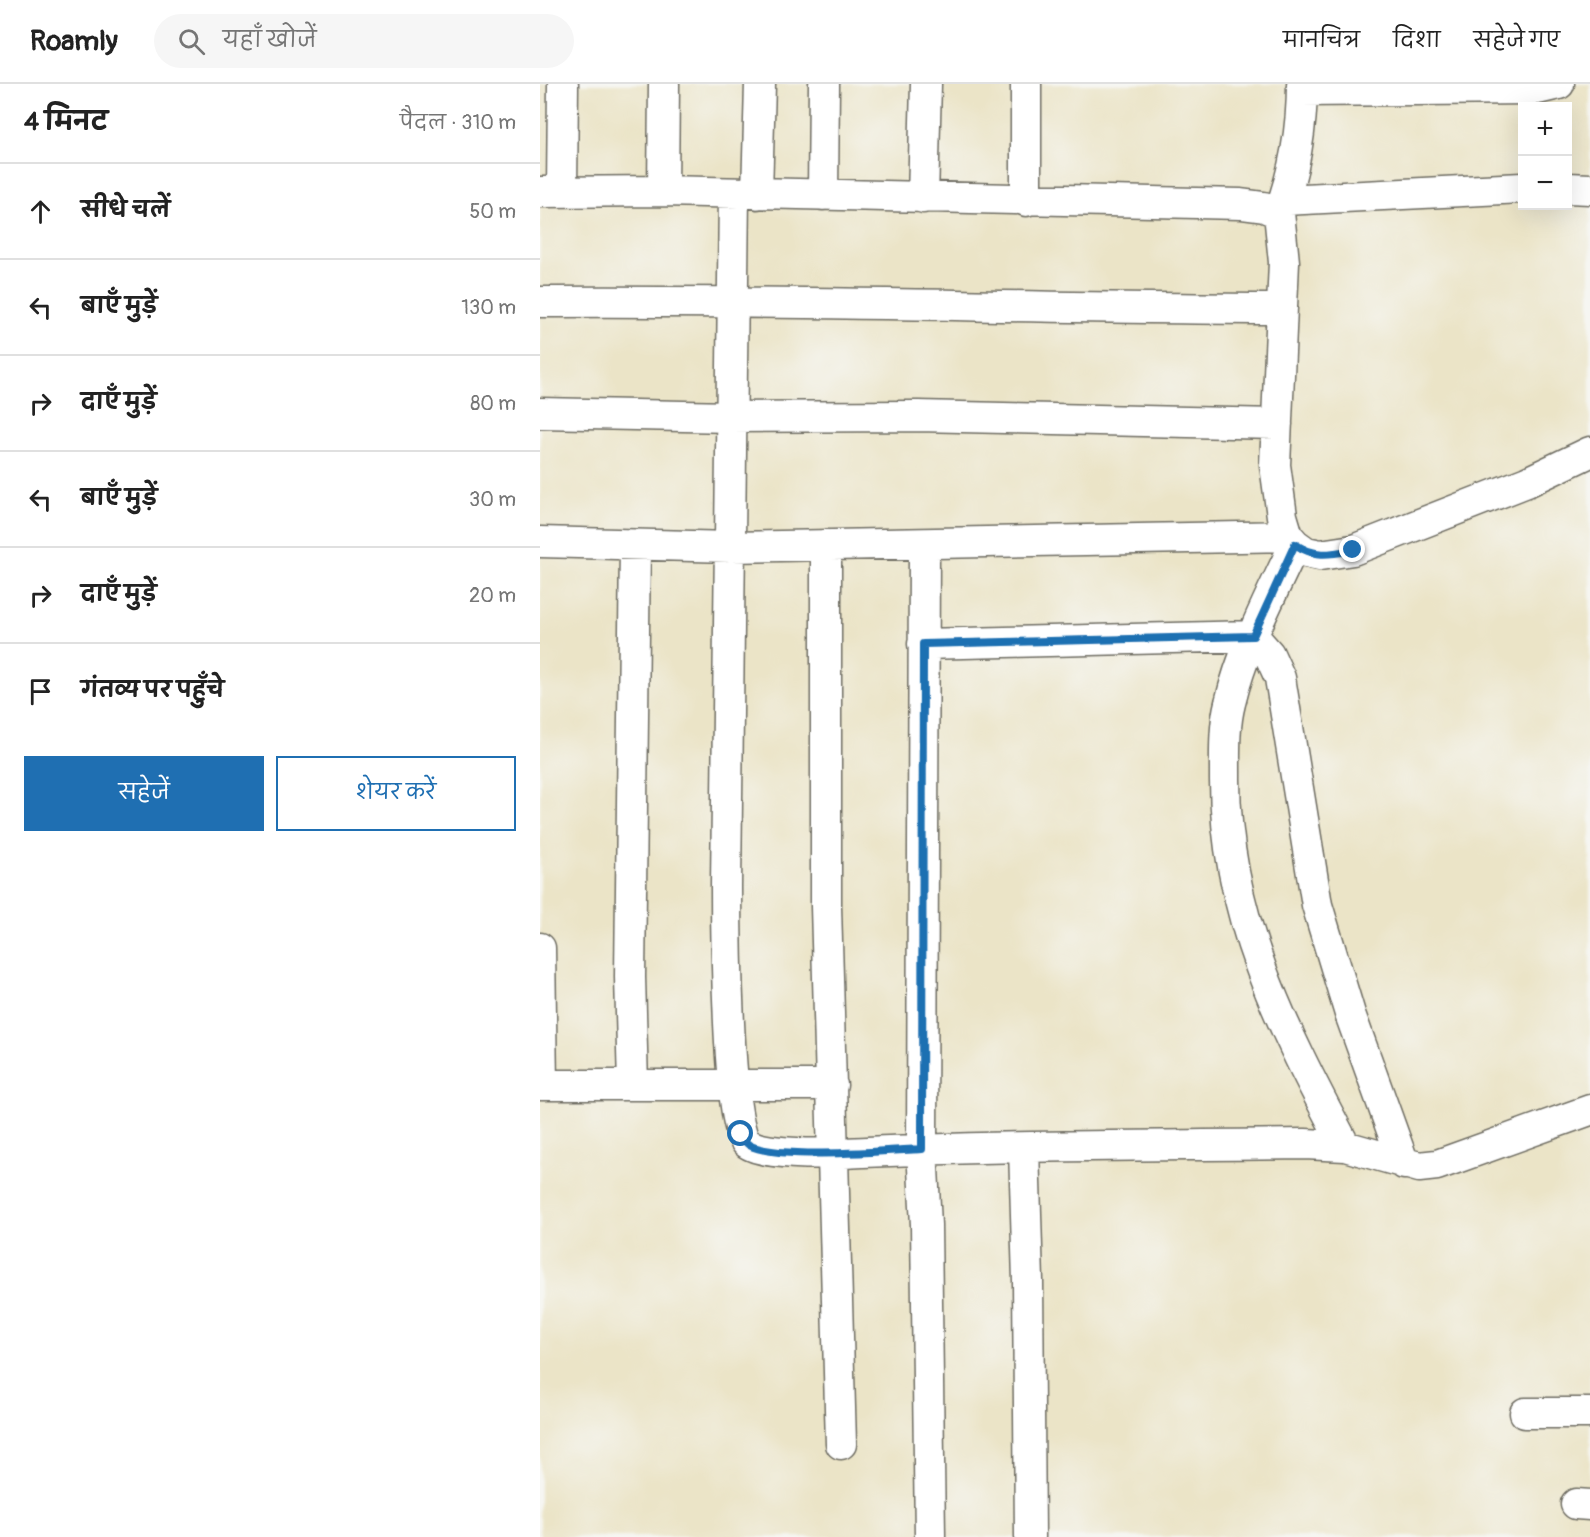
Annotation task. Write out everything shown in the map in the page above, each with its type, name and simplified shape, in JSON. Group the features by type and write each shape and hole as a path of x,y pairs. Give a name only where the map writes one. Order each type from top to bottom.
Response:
{"street":[{"path":"563,84 551,192 663,190 1026,201 1241,204 1281,207 1518,188"},
{"path":"663,190 664,84"},
{"path":"759,84 732,301 726,886 728,996 735,1086 741,1134 747,1144 764,1150 834,1153 922,1149 1305,1144 1345,1146 1419,1167 1437,1165 1590,1110"},
{"path":"823,195 824,84"},
{"path":"922,198 926,84"},
{"path":"1026,84 1026,201"},
{"path":"1345,1146 1282,1024 1260,970 1240,901 1229,849 1225,805 1229,705 1244,654 1292,540 1275,465 1284,261 1281,207 1293,174 1300,135 1302,87 1538,89 1559,84"},
{"path":"1572,189 1590,189"},
{"path":"540,302 732,301 1009,308 1282,309"},
{"path":"540,413 731,417 918,416 1277,424"},
{"path":"540,542 731,547 1292,540 1306,552 1320,555 1353,550 1527,482 1590,452"},
{"path":"924,544 922,1149 926,1225 930,1537"},
{"path":"633,1085 630,977 635,545"},
{"path":"826,545 826,906 841,1444"},
{"path":"923,644 1253,636 1269,654 1280,678 1317,905 1350,1014 1404,1164"},
{"path":"540,948 541,1085 832,1085"},
{"path":"1024,1148 1028,1281 1030,1537"},
{"path":"1525,1413 1590,1413"}],"route":[{"path":"741,1134 747,1144 764,1150 834,1153 922,1149 923,644 1253,636 1295,544 1306,552 1320,555 1353,550"}]}
